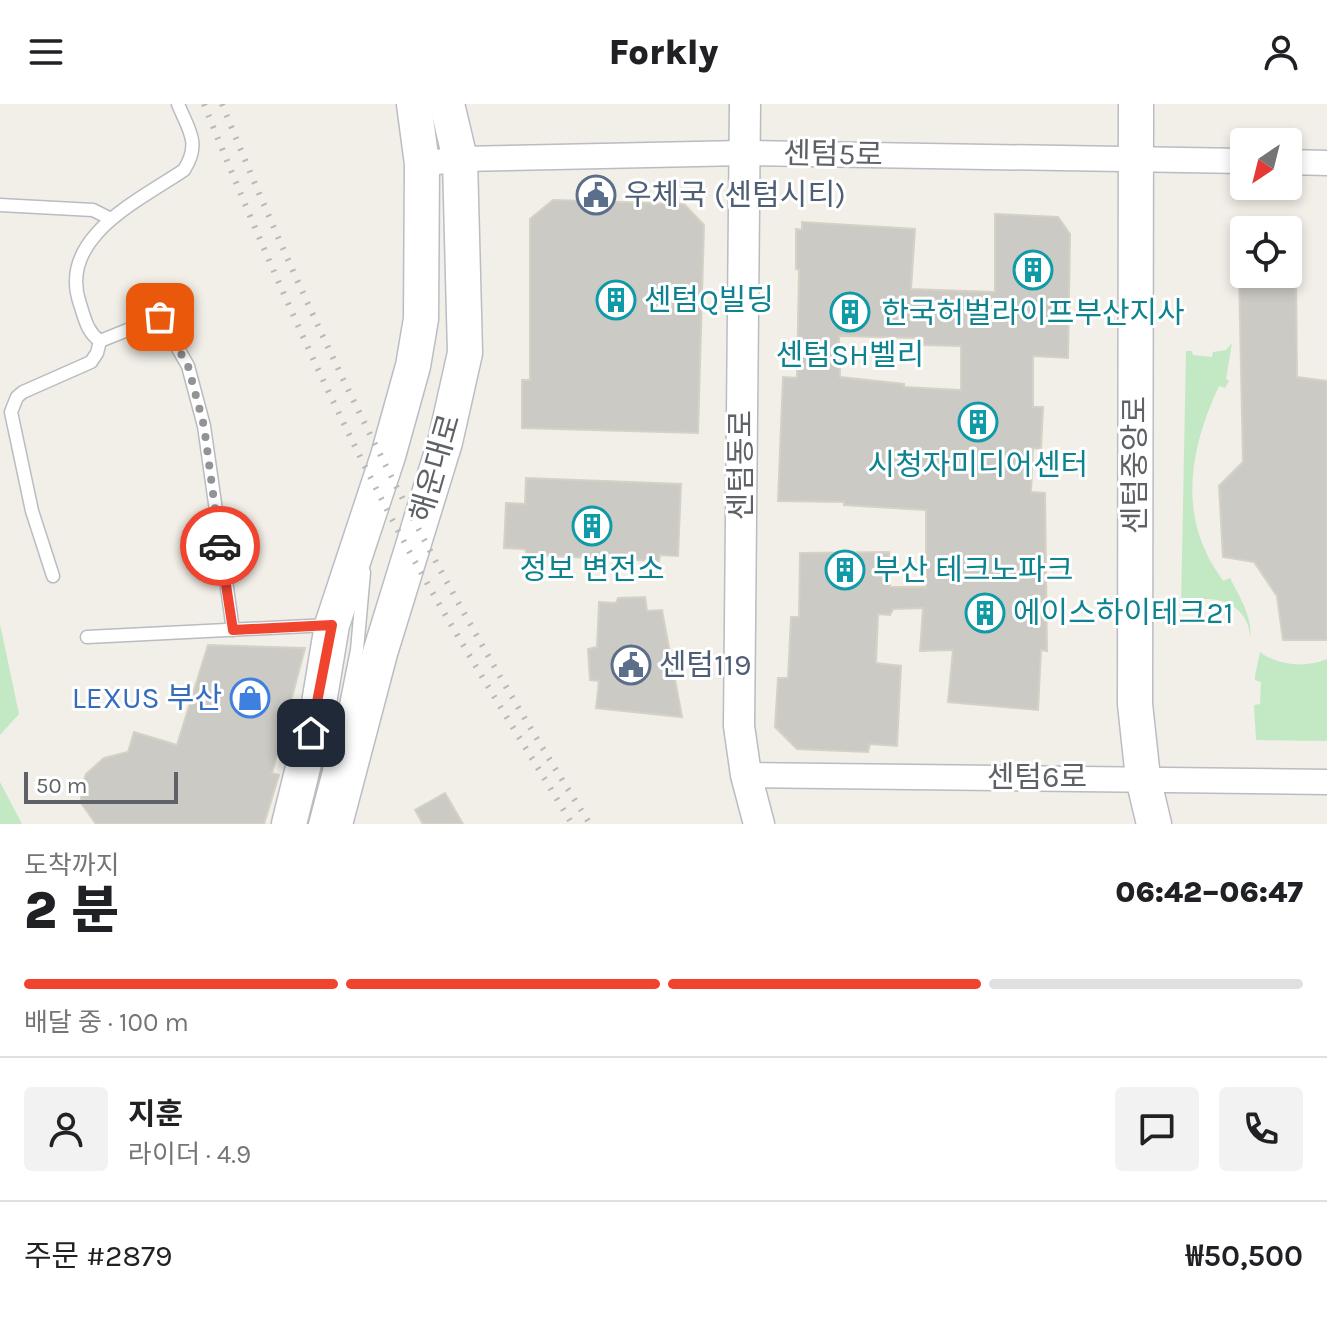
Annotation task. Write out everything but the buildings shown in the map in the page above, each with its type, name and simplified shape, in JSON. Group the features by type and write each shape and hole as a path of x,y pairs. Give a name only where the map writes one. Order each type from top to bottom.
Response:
{"main road":[{"name":"해운대로","path":"289,824 319,703 332,625 371,509 413,366 421,319 422,164 414,104"},
{"name":"해운대로","path":"335,824 380,653 445,442 465,353 460,159 447,104"},
{"name":"센텀중앙로","path":"1136,104 1135,704 1143,778 1154,824"}],"street":[{"name":"센텀동로","path":"745,104 739,726 746,775 759,824"},
{"name":"센텀5로","path":"422,164 460,159 743,153 1230,161"},
{"path":"1302,162 1327,163"},
{"name":"센텀6로","path":"746,775 1327,782"}],"lane":[{"path":"100,341 88,330 74,288 75,272 97,231 184,170 195,146 178,104"},
{"path":"0,205 93,210 111,219"},
{"path":"100,341 160,317 188,366 204,426 233,630"},
{"path":"53,576 32,511 11,412 17,397 23,392 91,362 100,341"},
{"path":"315,824 345,710 357,650 371,509"},
{"path":"87,637 332,625"}],"green space":[{"path":"1232,343 1226,379 1229,381 1225,388 1219,386 1210,406 1197,448 1192,491 1199,533 1223,581 1230,578 1241,599 1249,622 1250,638 1243,615 1225,602 1203,599 1181,607 1186,351 1212,357 1213,352 1226,350"},
{"path":"0,624 19,714 0,735"},
{"path":"1260,652 1292,664 1310,664 1327,659 1327,741 1256,740 1254,705 1260,704 1261,682 1255,680 1255,676"},
{"path":"0,782 22,824 0,824"}],"railway":[{"path":"204,104 289,306 384,504 452,626 572,824"},
{"path":"222,104 302,290 389,472 485,650 590,824"}],"way so far":[{"path":"160,317 188,366 204,426 220,546"}],"place":[{"name":"우체국 (센텀시티)","path":"596,195"},
{"name":"한국허벌라이프부산지사","path":"1033,270"},
{"name":"센텀Q빌딩","path":"616,300"},
{"name":"센텀SH벨리","path":"850,312"},
{"name":"시청자미디어센터","path":"978,422"},
{"name":"정보 변전소","path":"592,526"},
{"name":"부산 테크노파크","path":"845,570"},
{"name":"에이스하이테크21","path":"985,613"},
{"name":"센텀119","path":"631,665"},
{"name":"LEXUS 부산","path":"250,698"}],"route":[{"path":"220,546 233,630 332,625 311,733"}]}
